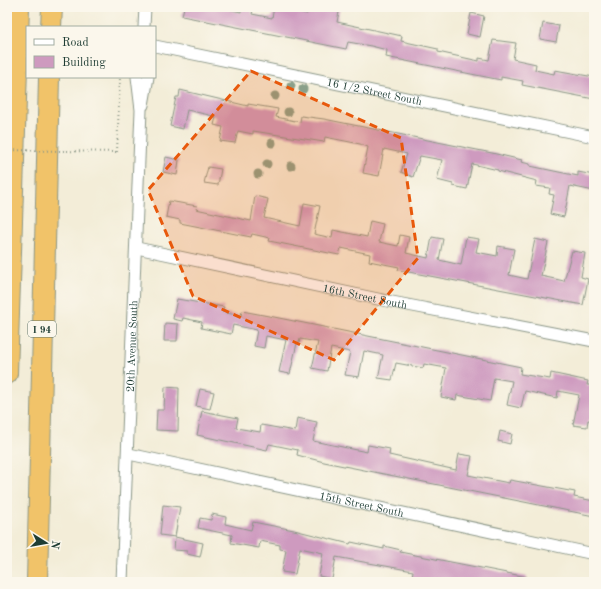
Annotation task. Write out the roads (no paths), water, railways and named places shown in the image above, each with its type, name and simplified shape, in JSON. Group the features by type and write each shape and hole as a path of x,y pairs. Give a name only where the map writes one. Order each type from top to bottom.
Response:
{"highway":[{"path":"7,374 19,7"},
{"path":"51,26 52,7"},
{"name":"I 94","path":"38,582 49,78"}],"street":[{"path":"144,26 145,7"},
{"name":"16 1/2 Street South","path":"156,46 594,137"},
{"name":"20th Avenue South","path":"122,582 129,454 137,248 141,110 137,78"},
{"name":"20th Avenue South","path":"141,110 148,78"},
{"name":"16th Street South","path":"137,248 392,302 594,341"},
{"name":"15th Street South","path":"129,454 594,554"}]}
